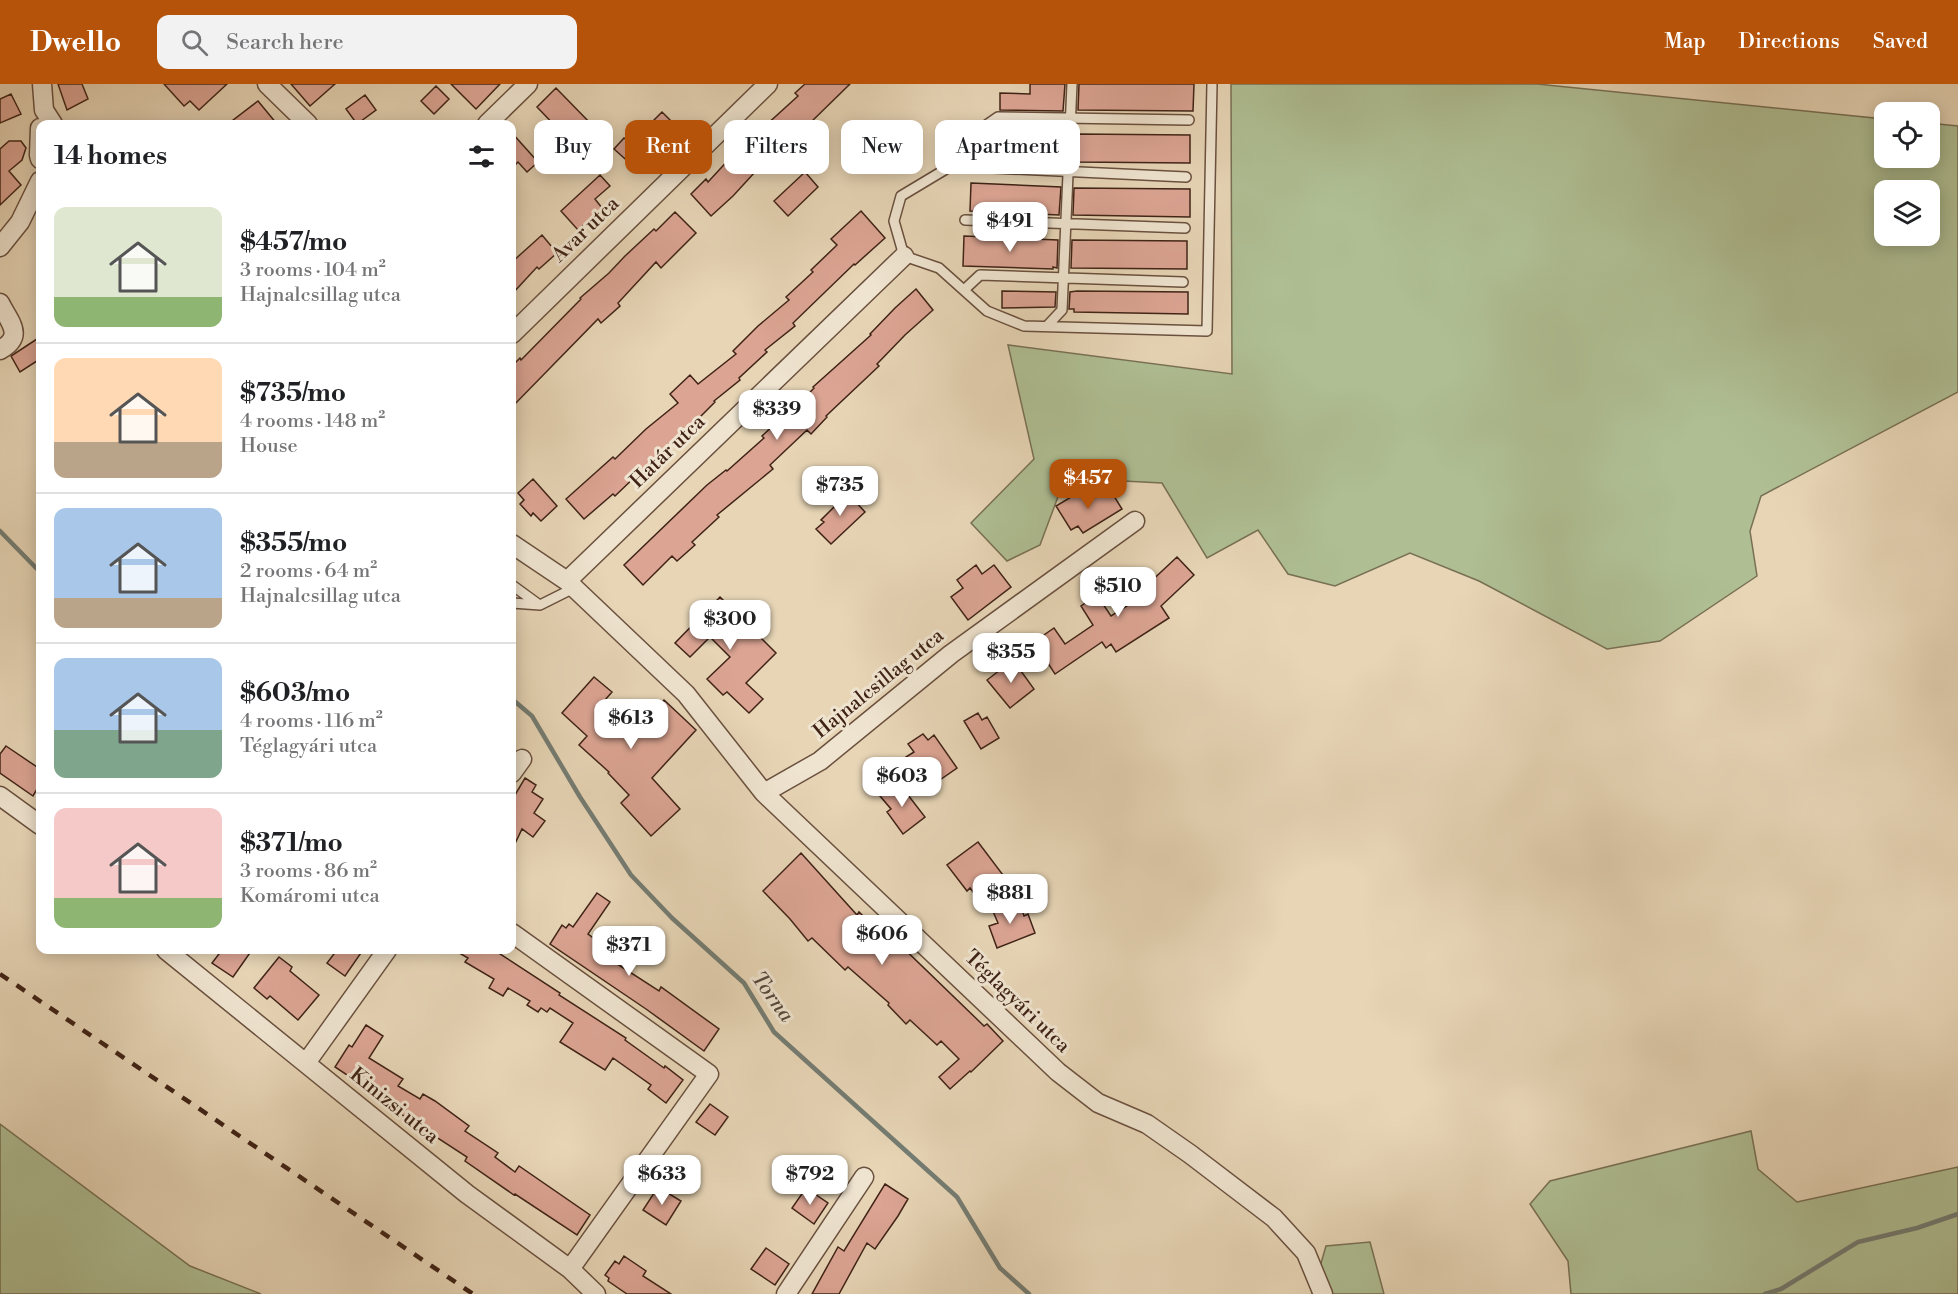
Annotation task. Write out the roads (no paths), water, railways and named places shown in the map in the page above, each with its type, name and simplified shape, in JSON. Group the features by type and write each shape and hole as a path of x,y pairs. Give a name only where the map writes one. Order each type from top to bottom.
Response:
{"street":[{"path":"42,84 45,120"},
{"path":"267,84 304,120"},
{"path":"491,120 528,84"},
{"name":"Avar utca","path":"516,330 768,84"},
{"path":"0,247 20,222 36,189"},
{"name":"Határ utca","path":"571,584 904,256"},
{"path":"0,303 13,327 15,336 10,345 0,351"},
{"name":"Hajnalcsillag utca","path":"764,794 820,761 951,654 1135,521"},
{"name":"Téglagyári utca","path":"516,547 571,584 686,694 764,794 1059,1072 1098,1103 1147,1124 1274,1218 1306,1253 1323,1294"},
{"path":"0,796 36,822"},
{"path":"516,936 709,1074 570,1269"},
{"name":"Kinizsi utca","path":"171,954 467,1194 570,1269 596,1294"},
{"path":"306,1063 384,954"},
{"path":"786,1294 864,1177"}],"lane":[{"path":"1070,118 1072,84"},
{"path":"938,174 901,196 894,220 904,256 939,268 987,311 1024,326 1207,331 1212,84"},
{"path":"994,120 998,117 1189,120"},
{"path":"1080,173 1186,177"},
{"path":"1047,326 1062,310 1068,174"},
{"path":"965,220 1185,228"},
{"path":"963,290 980,276 1183,282"},
{"path":"516,603 540,605 571,584"},
{"path":"516,588 540,605"}],"waterway":[{"name":"Torna","path":"0,531 36,568"},
{"name":"Torna","path":"516,702 532,716 580,797 631,875 672,918 744,983 774,1032 957,1197 1000,1268 1029,1294"},
{"path":"1765,1294 1781,1289 1858,1242 1917,1228 1958,1214"}],"railway":[{"path":"0,974 473,1294"}]}
